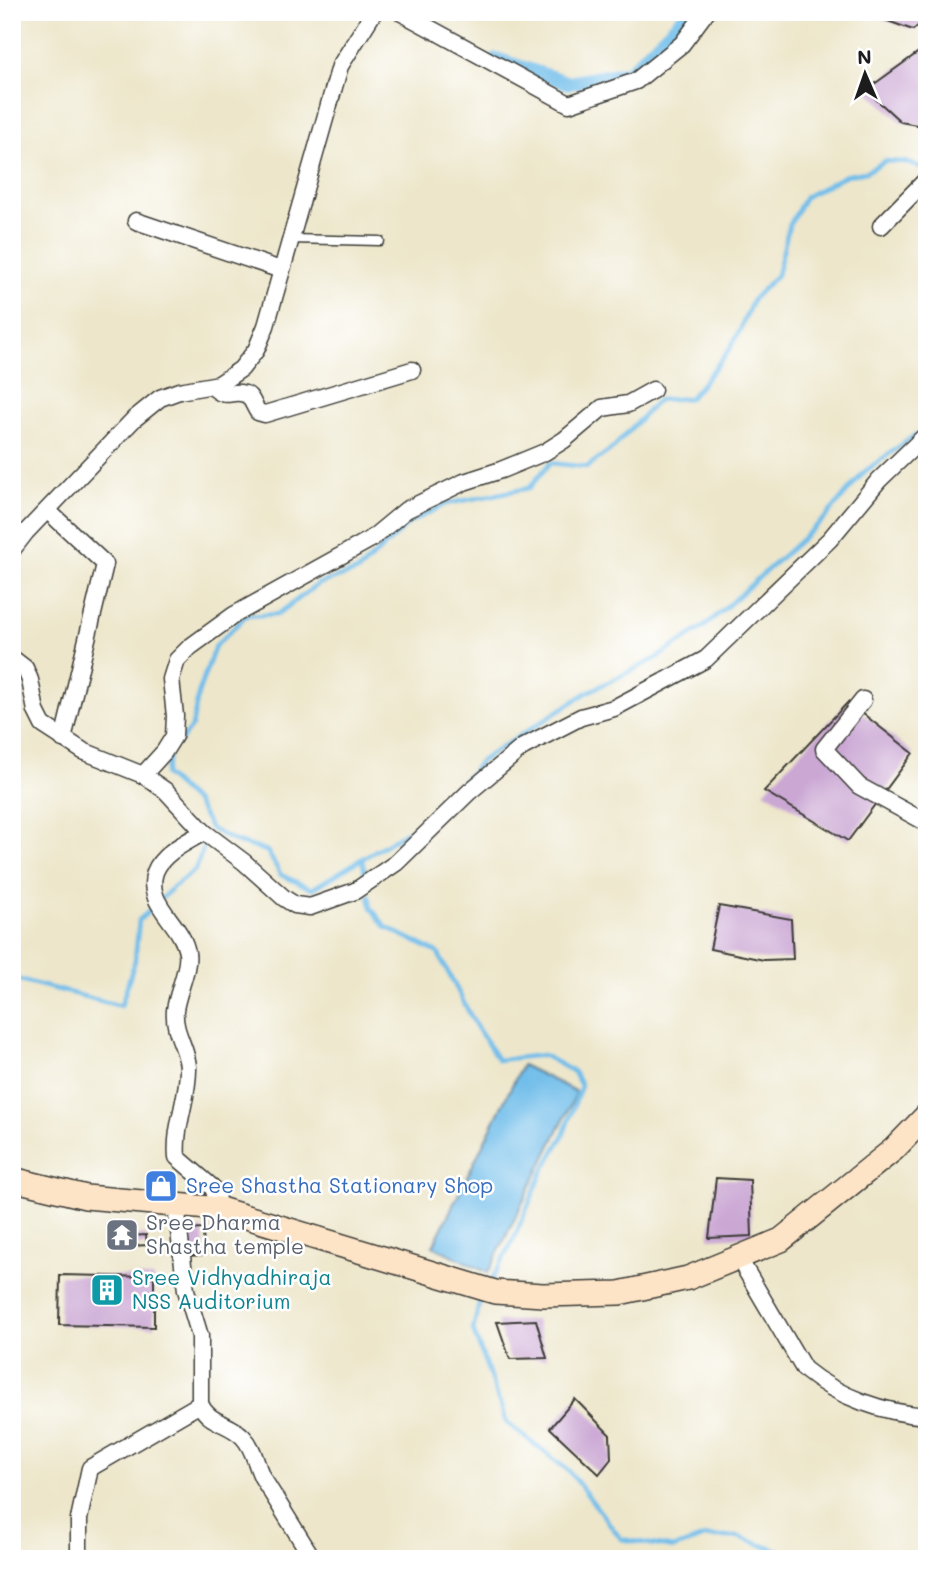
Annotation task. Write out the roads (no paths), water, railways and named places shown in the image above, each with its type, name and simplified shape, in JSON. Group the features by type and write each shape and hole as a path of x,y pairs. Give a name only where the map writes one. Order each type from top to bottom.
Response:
{"main road":[{"path":"12,1179 86,1197 220,1209 495,1292 543,1295 619,1293 688,1278 781,1240 894,1149 927,1115"}],"street":[{"path":"12,551 26,532 134,419 160,398 179,391 219,384 242,369 256,350 266,327 340,66 374,12"},
{"path":"400,12 569,104 636,81 682,44 706,12"},
{"path":"880,226 927,179"},
{"path":"136,221 281,270"},
{"path":"212,386 227,395 249,396 258,412 265,414 412,370"},
{"path":"144,775 174,736 171,679 177,660 190,647 234,615 371,539 406,510 464,482 545,452 564,440 601,408 628,404 653,390"},
{"path":"12,658 25,668 36,711 43,725 83,751 144,775 166,791 204,832 244,862 284,898 295,905 310,907 355,891 396,863 469,792 523,747 581,717 614,708 706,659 830,539 879,480 927,435"},
{"path":"48,511 105,564 63,739"},
{"path":"863,700 824,749 859,786 927,823"},
{"path":"204,832 165,857 156,870 152,888 158,904 177,926 188,956 177,993 175,1014 188,1070 176,1143 177,1157 213,1188 220,1209"},
{"path":"176,1206 186,1290 200,1335 200,1404 210,1419 241,1435 252,1448 262,1477 313,1559"},
{"path":"738,1257 804,1369 815,1378 868,1405 900,1414 927,1416"},
{"path":"79,1559 79,1519 90,1468 200,1404"}],"lane":[{"path":"289,239 380,241"}],"water":[{"path":"522,1065 577,1092 488,1273 433,1246"}],"waterway":[{"path":"496,59 569,83 629,72 689,12"},
{"path":"179,743 192,726 199,691 215,646 246,616 278,614 318,584 358,571 409,523 446,504 529,488 550,463 587,467 613,448 658,400 690,398 728,352 753,299 777,275 789,226 805,197 846,175 866,172 885,161 904,162 927,169"},
{"path":"169,755 165,775 196,803 211,829 236,842 267,851 281,875 312,889 431,817 482,760 588,692 655,659 705,626 825,518 864,472 915,435"},
{"path":"162,898 195,870 204,846"},
{"path":"362,859 365,873"},
{"path":"369,896 371,908 386,927 438,953 476,1026 498,1060 543,1055 574,1072 581,1086 563,1136 543,1171 512,1243 492,1279"},
{"path":"12,978 121,1006 135,960 139,920 156,905"},
{"path":"480,1300 473,1330 507,1423 569,1471 621,1539 674,1548 705,1537 739,1537 802,1559"}],"place":[{"name":"Sree Shastha Stationary Shop","path":"161,1186"},
{"name":"Sree Dharma Shastha temple","path":"122,1235"},
{"name":"Sree Vidhyadhiraja NSS Auditorium","path":"107,1290"}]}
